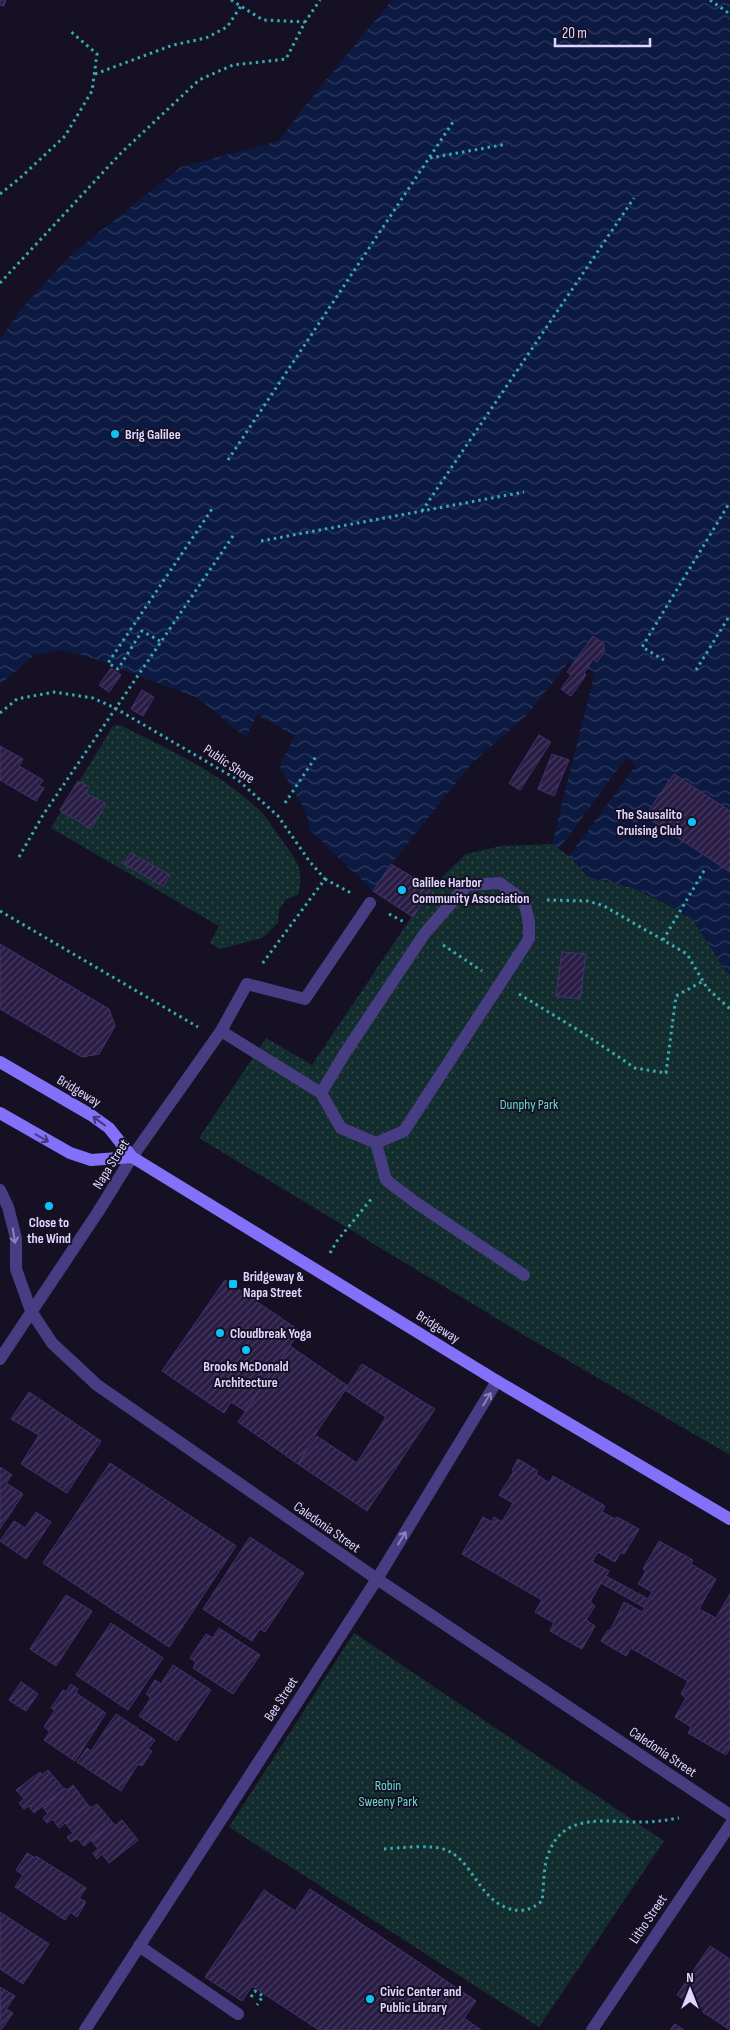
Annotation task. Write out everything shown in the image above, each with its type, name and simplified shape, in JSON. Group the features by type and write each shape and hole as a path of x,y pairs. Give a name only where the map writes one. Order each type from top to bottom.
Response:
{"main road":[{"name":"Bridgeway","path":"0,1062 97,1119 109,1128 132,1157 497,1381 730,1519"},
{"path":"0,1113 70,1154 91,1160 132,1157"}],"street":[{"path":"219,1034 321,1093 341,1128 376,1143 404,1131 529,939 529,922 524,901 500,884 467,884 425,933 345,1053 321,1093"},
{"path":"247,984 305,999 370,904"},
{"name":"Napa Street","path":"0,1359 98,1212 132,1157 219,1034 247,984"},
{"path":"376,1143 386,1180 415,1202 524,1275"},
{"name":"Caledonia Street","path":"0,1190 8,1207 16,1238 16,1269 32,1311 52,1342 97,1384 377,1579 730,1815"},
{"name":"Bee Street","path":"84,2030 377,1579 497,1381"},
{"name":"Litho Street","path":"592,2030 730,1825"},
{"path":"139,1946 238,2014"}],"path":[{"path":"231,0 262,20 305,22"},
{"path":"0,283 122,152 199,80 233,65 286,59 305,22 320,0"},
{"path":"710,0 730,14"},
{"path":"94,74 173,45 206,38 227,28 241,6"},
{"path":"0,194 65,136 92,91 97,54 69,30"},
{"path":"228,460 455,119"},
{"path":"430,158 506,144"},
{"path":"422,511 634,198"},
{"path":"261,541 524,492"},
{"path":"664,660 642,647 730,502"},
{"path":"160,641 142,631 118,669 108,664 212,508"},
{"path":"19,857 43,815 235,533"},
{"path":"696,670 730,615"},
{"name":"Public Shore","path":"0,713 17,699 54,692 93,698 115,708 238,780 278,816 310,862 325,879 247,984"},
{"path":"286,803 317,755"},
{"path":"663,940 705,869"},
{"path":"524,901 588,901 604,906 687,954 707,988 730,1009"},
{"path":"0,911 219,1034"},
{"path":"425,933 500,983 583,1033 635,1068 666,1073 676,996 704,981"},
{"path":"319,1272 338,1241 386,1180"},
{"path":"384,1849 425,1847 446,1849 464,1862 486,1894 500,1905 514,1911 532,1909 542,1901 548,1855 558,1837 572,1826 591,1820 644,1822 678,1818"}],"green space":[{"path":"120,725 196,764 231,787 263,814 291,853 300,871 298,895 286,899 279,910 278,923 262,938 220,949 210,943 219,926 51,828 113,726"},
{"name":"Dunphy Park","path":"552,844 569,856 588,877 633,888 693,920 726,971 730,974 730,1455 524,1335 199,1138 266,1038 312,1065 431,888 466,854 501,846"},
{"name":"Robin Sweeny Park","path":"354,1633 664,1841 539,2027 229,1827"}],"water":[{"path":"392,0 730,0 730,974 726,971 693,920 668,904 633,888 588,877 569,856 552,844 595,672 569,662 526,716 472,763 391,864 373,891 310,830 306,812 279,765 198,698 89,657 61,650 34,655 0,685 0,340 21,309 73,253 181,167 279,141 307,103"}],"pier":[{"path":"257,715 295,736 278,768 245,739"},
{"path":"626,758 636,765 569,856 559,849"}],"building":[{"path":"0,0 6,0 4,6 0,5"},
{"path":"593,636 604,644 604,652 597,662 593,659 584,673 586,675 571,696 561,689 571,675 567,672"},
{"path":"111,668 121,675 109,692 99,685"},
{"path":"142,690 154,697 143,716 131,709"},
{"path":"539,735 551,742 520,790 509,783"},
{"path":"0,746 23,759 19,766 43,780 39,786 44,788 36,801 0,780"},
{"path":"552,754 569,760 554,796 538,789"},
{"name":"The Sausalito Cruising Club","path":"674,774 730,811 730,872 645,816"},
{"path":"78,781 89,787 86,793 106,804 91,829 60,810"},
{"path":"131,853 170,875 163,886 124,864"},
{"name":"Galilee Harbor Community Association","path":"391,864 431,888 413,917 373,891"},
{"path":"0,944 109,1009 115,1026 99,1054 82,1057 0,1009"},
{"path":"562,952 586,954 580,999 556,996"},
{"path":"225,1280 300,1331 245,1411 231,1402 224,1413 162,1371"},
{"path":"290,1346 348,1386 318,1430 298,1464 238,1422"},
{"path":"362,1364 435,1409 367,1511 298,1464 317,1436 357,1463 386,1417 345,1390"},
{"path":"29,1392 101,1441 67,1493 21,1464 39,1435 11,1419"},
{"path":"518,1459 538,1471 536,1474 549,1483 553,1476 605,1506 602,1512 615,1519 617,1517 639,1529 624,1554 621,1552 615,1562 598,1552 592,1562 609,1571 606,1576 648,1599 652,1592 638,1584 646,1571 643,1569 659,1541 693,1560 691,1564 716,1579 699,1609 716,1618 730,1594 730,1748 726,1755 688,1733 691,1727 675,1717 686,1698 681,1694 688,1681 631,1648 626,1656 601,1641 608,1630 610,1631 624,1602 642,1612 645,1608 601,1583 590,1602 595,1606 586,1620 595,1626 582,1649 550,1631 554,1623 535,1612 542,1600 462,1554 483,1517 492,1522 494,1517 502,1522 513,1503 499,1495 514,1471 512,1470"},
{"path":"110,1463 236,1546 169,1647 43,1563"},
{"path":"0,1467 12,1475 6,1483 23,1494 0,1529"},
{"path":"36,1512 51,1522 26,1559 0,1541 14,1521 25,1528"},
{"path":"250,1537 304,1573 265,1632 260,1629 252,1641 203,1609"},
{"path":"66,1595 92,1611 56,1666 30,1649"},
{"path":"111,1623 163,1658 128,1710 76,1675"},
{"path":"219,1628 260,1655 233,1694 193,1668 196,1662 190,1658 206,1634 213,1638"},
{"path":"173,1665 211,1690 177,1741 139,1716 151,1698 146,1694 155,1680 161,1684"},
{"path":"21,1682 38,1694 26,1711 9,1700"},
{"path":"71,1684 78,1689 76,1693 106,1713 75,1761 44,1740 50,1732 44,1727 55,1710 51,1708 63,1690 66,1692"},
{"path":"116,1714 155,1740 148,1749 152,1751 142,1766 138,1764 121,1791 77,1762 87,1748 91,1751"},
{"path":"48,1770 64,1789 34,1813 29,1806 24,1809 19,1803 24,1799 16,1790 40,1772 42,1775"},
{"path":"73,1785 88,1805 59,1828 53,1819 47,1823 43,1818 48,1814 42,1806 65,1788 67,1790"},
{"path":"97,1804 113,1823 84,1846 77,1838 71,1842 67,1837 73,1833 65,1823 88,1805 91,1808"},
{"path":"122,1820 138,1840 109,1863 102,1854 97,1859 93,1853 98,1849 91,1840 113,1823 115,1826"},
{"path":"27,1853 35,1858 36,1856 86,1888 79,1898 86,1902 77,1917 70,1912 65,1920 15,1887 23,1875 16,1870"},
{"path":"310,1889 476,2001 464,2018 481,2030 319,2030 252,1986 242,2001 205,1977 264,1890 295,1911"},
{"path":"0,1912 49,1944 23,1984 0,1969"},
{"path":"710,1946 730,1959 730,2030 677,1995"},
{"path":"0,1987 15,1996 6,2009 13,2013 1,2030"},
{"path":"675,2024 684,2030 670,2030"}],"place":[{"name":"Brig Galilee","path":"115,434"},
{"name":"The Sausalito Cruising Club","path":"692,822"},
{"name":"Galilee Harbor Community Association","path":"402,890"},
{"name":"Close to the Wind","path":"49,1206"},
{"name":"Bridgeway & Napa Street","path":"233,1284"},
{"name":"Cloudbreak Yoga","path":"220,1333"},
{"name":"Brooks McDonald Architecture","path":"246,1350"},
{"name":"Civic Center and Public Library","path":"370,1999"}]}
